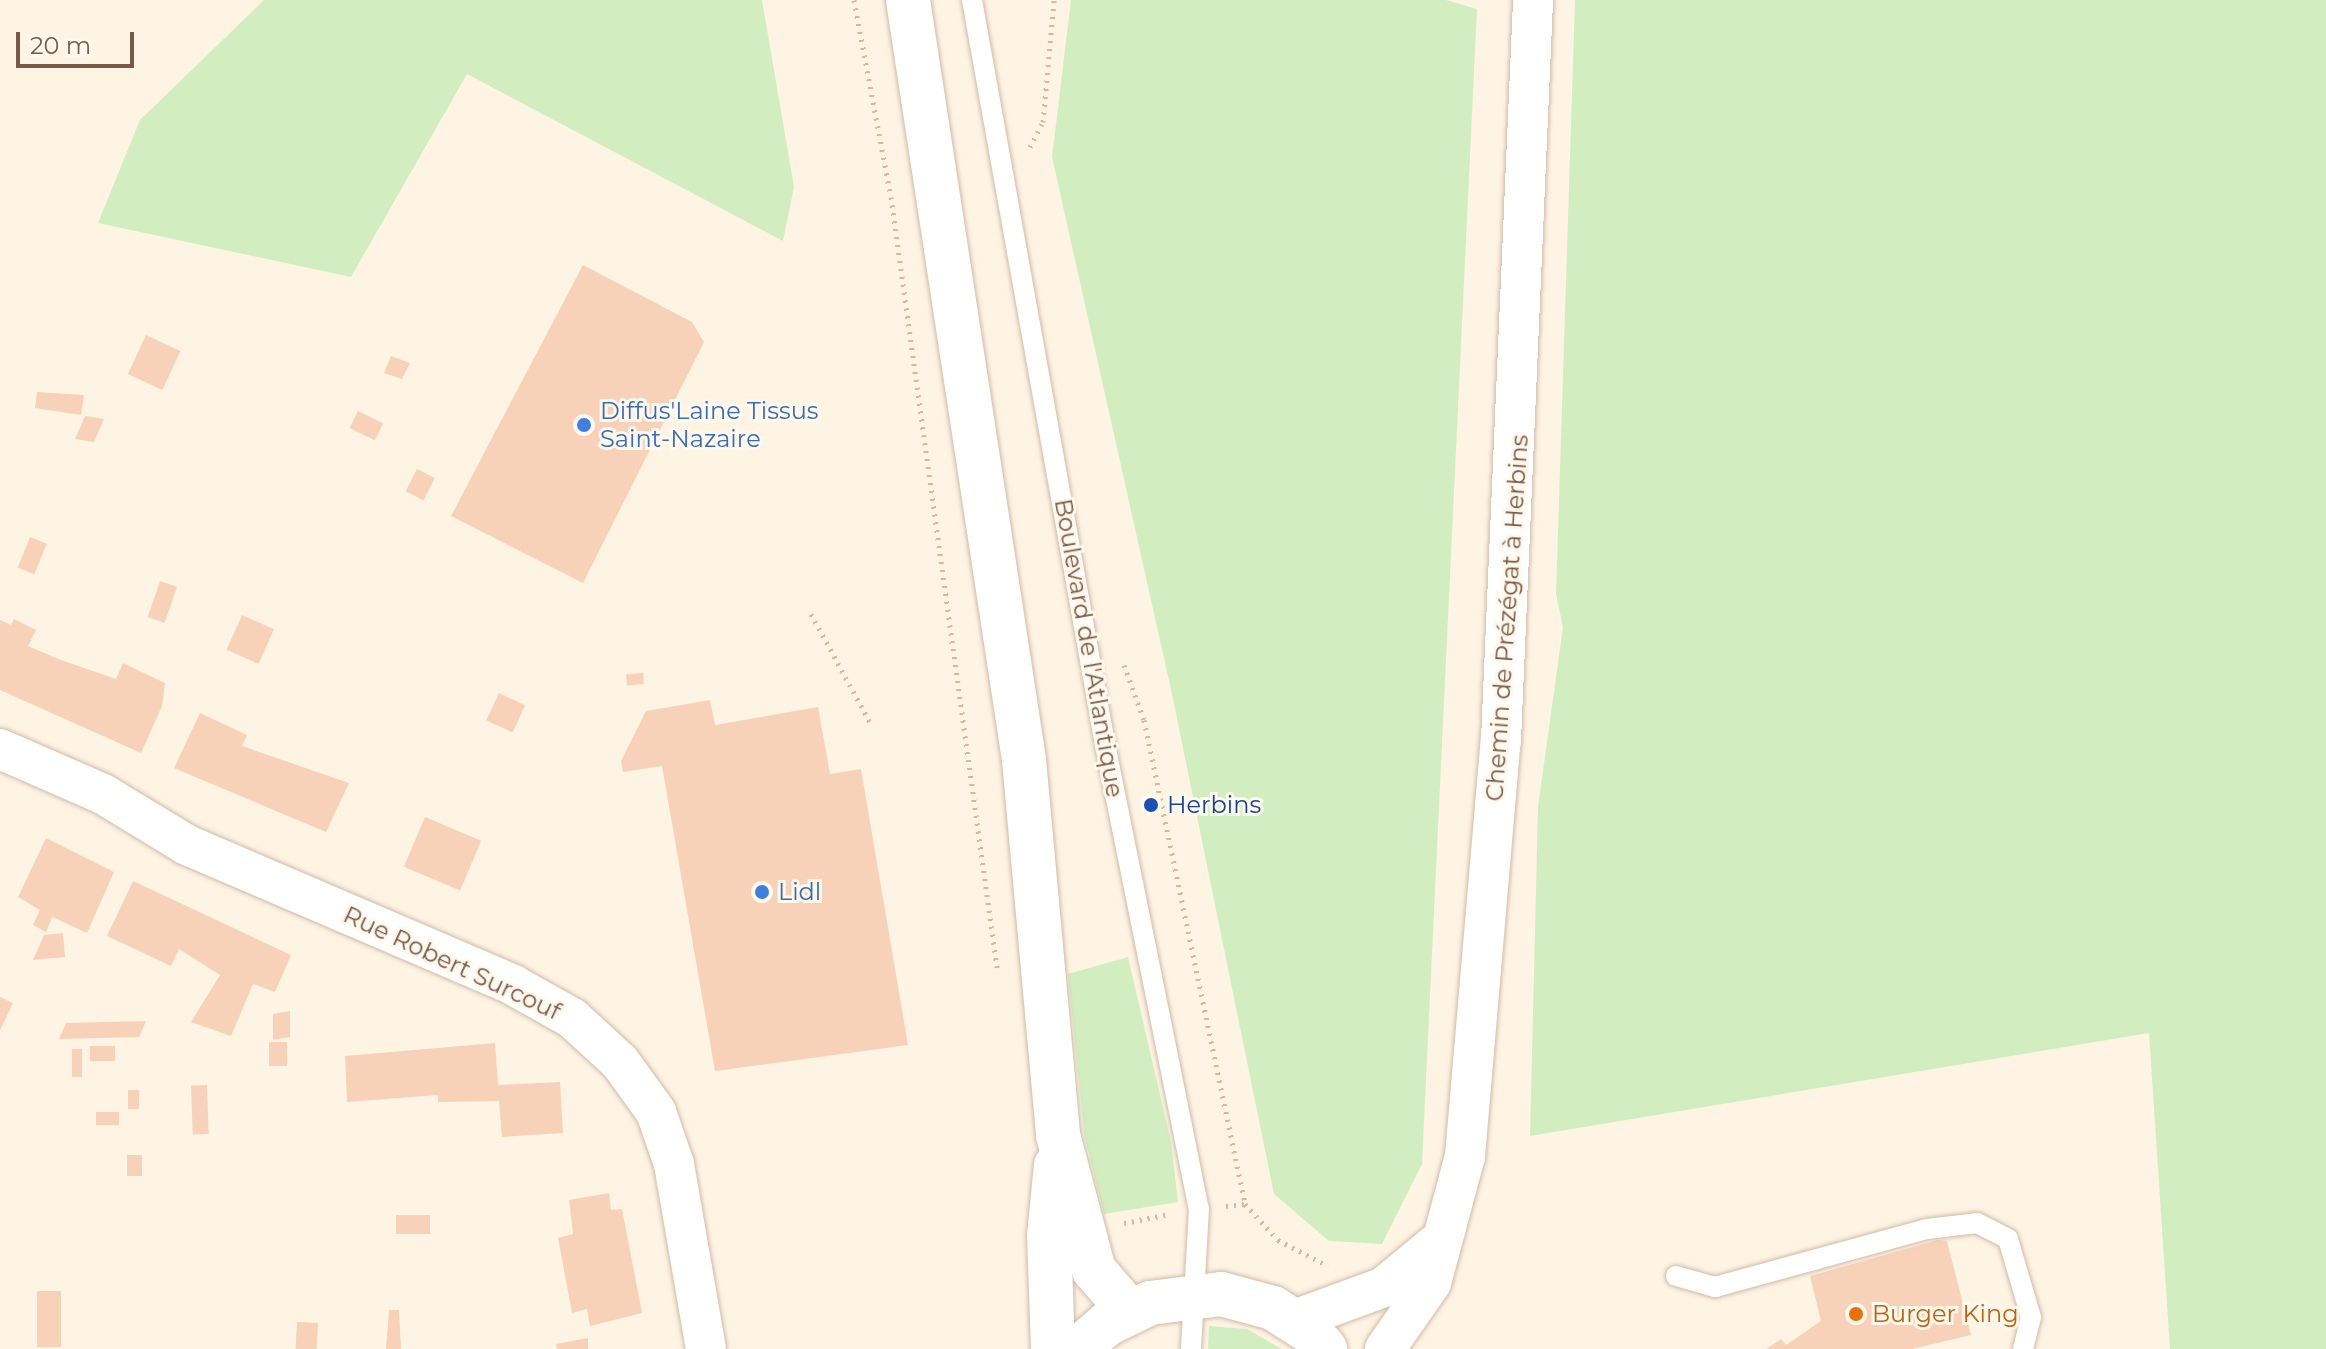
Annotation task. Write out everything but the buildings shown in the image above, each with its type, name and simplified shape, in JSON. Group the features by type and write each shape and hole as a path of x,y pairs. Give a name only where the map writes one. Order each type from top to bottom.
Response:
{"main road":[{"path":"908,0 1024,760 1058,1135 1094,1270 1130,1312"},
{"path":"1053,1349 1049,1236 1058,1135"},
{"path":"1078,1349 1130,1312 1192,1296 1250,1299 1294,1320 1325,1349"}],"street":[{"name":"Chemin de Prézégat à Herbins","path":"1385,1349 1431,1283 1447,1233 1465,1156 1501,740 1533,0"},
{"name":"Rue Robert Surcouf","path":"0,749 103,794 187,845 513,985 572,1018 620,1062 656,1112 674,1164 706,1349"},
{"path":"1294,1320 1384,1287 1447,1233"}],"lane":[{"name":"Boulevard de l'Atlantique","path":"972,0 1105,744 1199,1209 1191,1349"},
{"path":"1676,1276 1715,1287 1927,1229 1977,1223 2008,1239 2031,1317 2023,1349"}],"path":[{"path":"854,0 891,197 997,969"},
{"path":"1028,151 1043,122 1054,0"},
{"path":"811,614 871,724"},
{"path":"1144,720 1245,1204 1278,1240 1337,1271"},
{"path":"1084,1231 1199,1209 1245,1204"}],"green space":[{"path":"264,0 762,0 794,187 783,241 467,74 351,277 98,223 140,120"},
{"path":"1071,0 1446,0 1477,9 1422,1164 1382,1244 1329,1241 1274,1194 1172,694 1052,157"},
{"path":"1575,0 2326,0 2326,1349 2170,1349 2149,1033 1530,1136 1538,807 1563,627 1556,594"},
{"path":"1128,957 1171,1142 1178,1202 1104,1214 1084,1134 1068,974"},
{"path":"1209,1326 1247,1329 1282,1349 1208,1349"}],"place":[{"name":"Diffus'Laine Tissus Saint-Nazaire","path":"584,425"},
{"name":"Herbins","path":"1151,805"},
{"name":"Lidl","path":"762,892"},
{"name":"Burger King","path":"1856,1314"}]}
